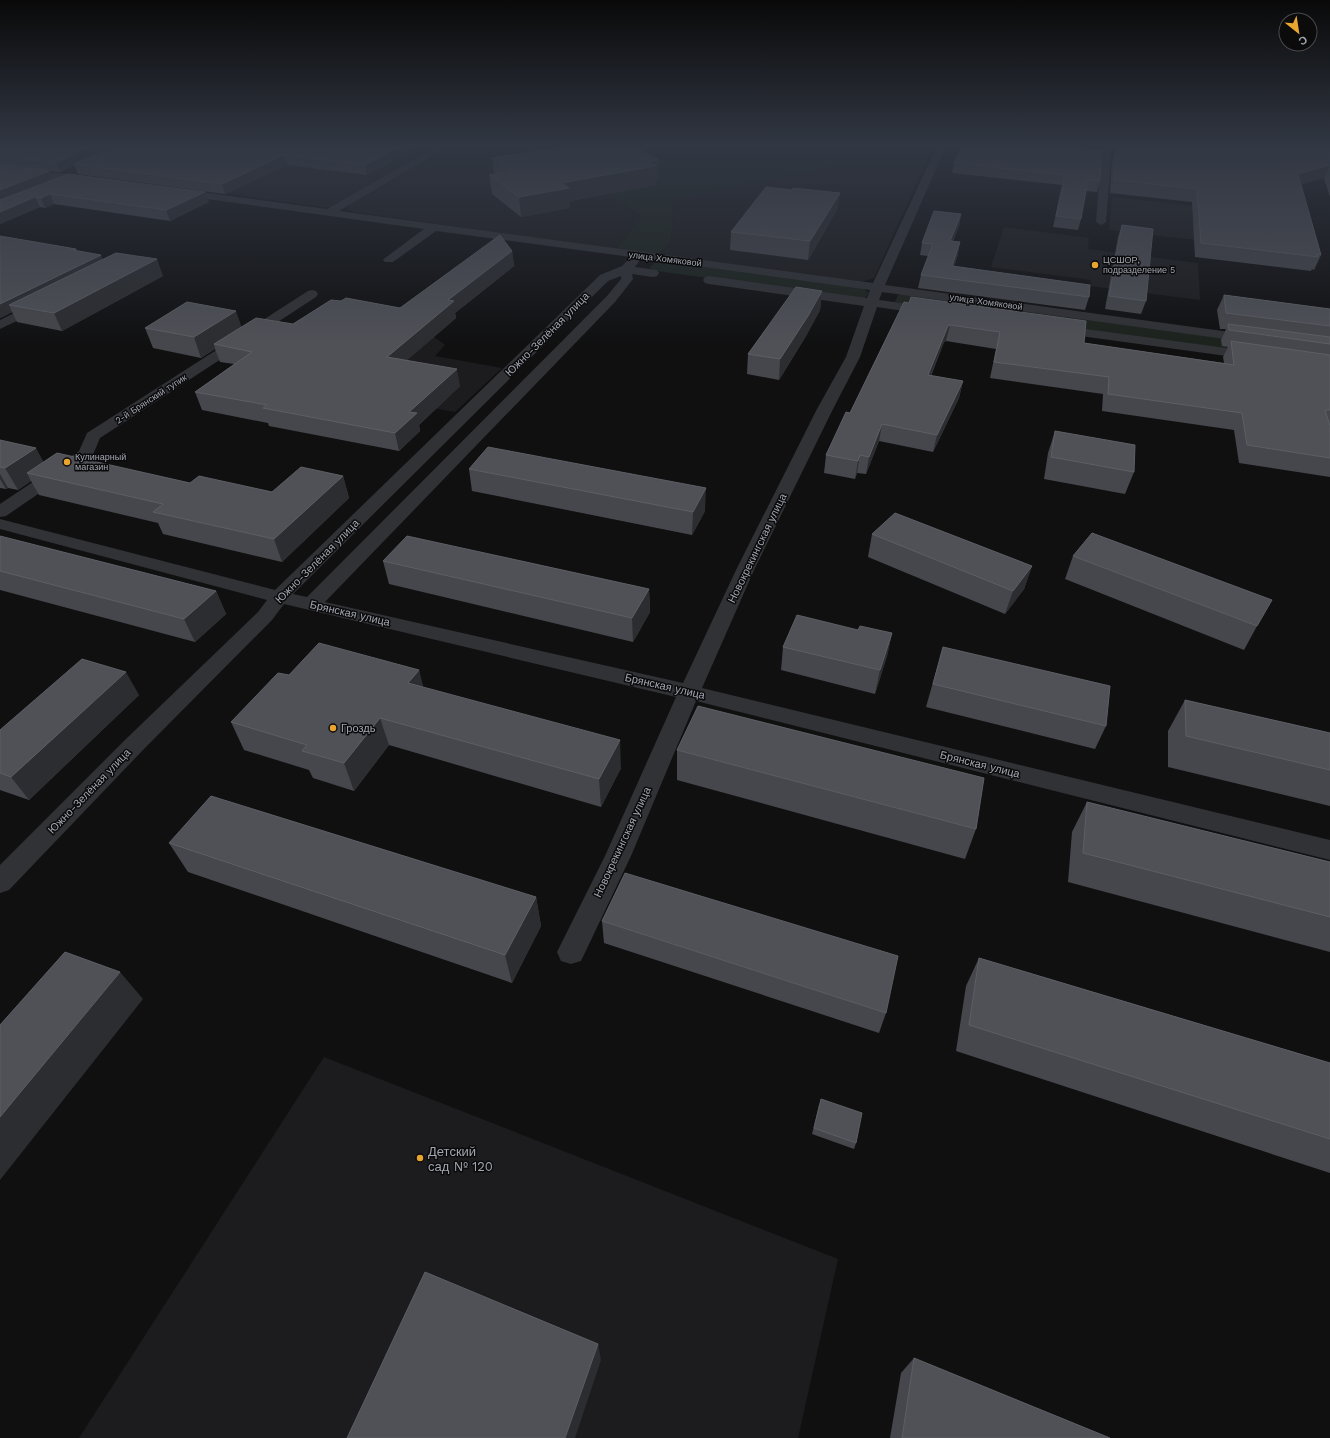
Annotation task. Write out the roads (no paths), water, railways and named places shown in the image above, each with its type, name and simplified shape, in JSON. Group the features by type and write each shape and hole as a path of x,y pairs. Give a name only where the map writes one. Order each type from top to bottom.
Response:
{"street":[{"name":"улица Хомяковой","path":"314,211 432,228 637,261 878,287 1267,340"},
{"name":"Новокрекингская улица","path":"570,952 618,856 746,568 824,409 853,357 878,287 912,211"},
{"path":"1101,222 1102,211"},
{"path":"389,260 432,228"},
{"name":"улица Хомяковой","path":"637,261 664,274"},
{"name":"Южно-Зелёная улица","path":"0,882 136,744 266,616 279,597 604,278 637,261"},
{"name":"Южно-Зелёная улица","path":"312,604 611,300 637,261"},
{"name":"улица Хомяковой","path":"695,278 941,313"},
{"name":"2-й Брянский тупик","path":"0,512 86,454 93,436 312,294"},
{"path":"0,325 55,297"},
{"path":"1042,327 1268,358"},
{"name":"Брянская улица","path":"0,524 279,597 690,692 1330,850"}],"place":[{"name":"ЦСШОР, подразделение 5","path":"1095,265"},
{"name":"Кулинарный магазин","path":"67,462"},
{"name":"Гроздь","path":"333,728"},
{"name":"Детский сад № 120","path":"420,1158"}]}
